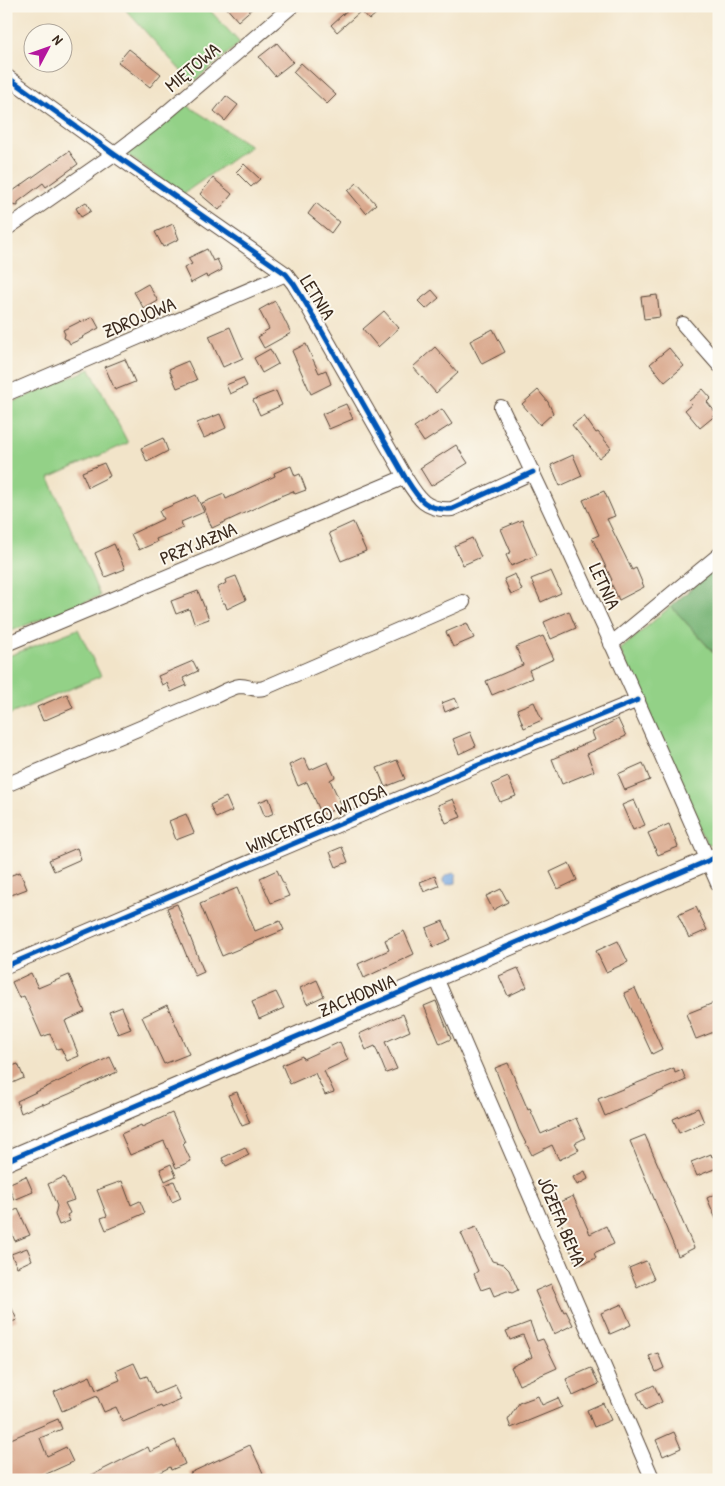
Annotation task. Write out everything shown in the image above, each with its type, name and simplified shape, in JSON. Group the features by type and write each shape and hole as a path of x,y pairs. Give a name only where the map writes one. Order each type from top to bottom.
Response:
{"street":[{"name":"MIĘTOWA","path":"6,229 114,154 152,125 292,6"},
{"name":"LETNIA","path":"6,76 286,274 308,307 405,477 424,504 442,510 452,509 533,472 611,644 713,858 719,886"},
{"name":"ZDROJOWA","path":"6,394 286,274"},
{"path":"683,324 719,366"},
{"path":"501,406 533,472"},
{"name":"PRZYJAZNA","path":"6,644 405,477"},
{"path":"611,644 719,555"},
{"path":"6,785 230,689 240,686 256,690 264,688 463,602"},
{"name":"WINCENTEGO WITOSA","path":"6,966 467,770 638,700"},
{"name":"ZACHODNIA","path":"6,1161 713,858"},
{"name":"JÓZEFA BEMA","path":"436,978 653,1480"}],"green space":[{"path":"128,6 206,6 240,43 192,83 125,9"},
{"path":"185,104 251,146 183,194 126,154"},
{"path":"90,369 128,443 49,478 100,596 6,633 6,405"},
{"path":"719,565 719,658 671,606"},
{"path":"671,606 719,659 719,842 711,845 707,844 620,650"},
{"path":"78,629 101,676 6,716 6,657"}],"water":[{"path":"454,873 456,883 446,885 443,882 444,878"}],"building":[{"path":"225,6 255,6 238,21"},
{"path":"352,6 385,6 369,20 361,11 337,32 331,25"},
{"path":"277,43 293,62 275,76 259,57"},
{"path":"129,49 161,74 150,87 118,62"},
{"path":"301,63 336,95 327,104 293,72"},
{"path":"226,96 238,105 225,121 214,111"},
{"path":"69,151 78,164 46,187 43,183 18,202 18,206 6,204 6,196"},
{"path":"244,164 260,179 251,187 236,172"},
{"path":"213,178 232,194 219,210 200,194"},
{"path":"357,183 376,204 366,213 348,191"},
{"path":"86,202 91,211 81,217 76,208"},
{"path":"316,203 339,222 331,233 308,214"},
{"path":"173,224 179,239 163,247 155,232"},
{"path":"207,249 213,261 217,259 222,270 207,278 206,275 191,283 184,268 192,264 188,258"},
{"path":"148,284 158,301 144,309 134,292"},
{"path":"432,290 439,298 426,309 418,301"},
{"path":"657,295 660,317 644,319 641,297"},
{"path":"275,301 291,333 264,348 258,337 269,329 259,310"},
{"path":"384,311 399,328 378,347 363,329"},
{"path":"93,317 99,328 70,344 64,338 63,330"},
{"path":"230,327 243,358 223,367 209,336"},
{"path":"493,329 505,352 482,364 470,341"},
{"path":"306,344 319,373 326,370 331,384 311,394 292,351"},
{"path":"435,347 458,373 436,393 413,367"},
{"path":"669,348 684,366 665,382 650,364"},
{"path":"270,349 278,364 262,373 254,358"},
{"path":"125,359 135,382 115,390 105,367"},
{"path":"188,361 197,380 177,388 169,369"},
{"path":"243,378 247,386 230,394 226,385"},
{"path":"703,389 711,398 707,402 717,414 700,428 685,410 692,404 689,401"},
{"path":"538,390 548,402 553,413 540,425 522,404"},
{"path":"276,391 282,405 260,415 253,400"},
{"path":"346,404 353,419 329,429 322,414"},
{"path":"442,409 452,424 424,442 414,427"},
{"path":"220,414 226,428 204,438 197,423"},
{"path":"584,416 596,433 598,432 611,448 599,458 572,425"},
{"path":"163,438 168,451 147,462 141,448"},
{"path":"456,445 468,463 431,486 420,468"},
{"path":"573,455 582,476 560,486 551,465"},
{"path":"104,463 110,476 88,487 82,472"},
{"path":"291,466 295,476 300,474 306,490 295,494 293,491 283,495 212,528 202,503 224,494 226,499 275,476 274,473"},
{"path":"604,491 615,516 607,519 632,570 636,568 644,587 619,600 610,581 612,580 592,538 599,535 583,500"},
{"path":"196,495 204,512 181,522 183,528 156,539 157,542 139,550 131,534 163,519 159,511"},
{"path":"522,520 537,555 511,566 506,555 511,552 501,529"},
{"path":"353,522 366,551 341,561 329,533"},
{"path":"472,538 481,557 463,565 454,546"},
{"path":"114,544 125,569 105,577 95,553"},
{"path":"551,571 561,593 541,602 531,579"},
{"path":"515,574 522,590 511,595 504,579"},
{"path":"236,576 246,600 227,609 217,588 226,583 225,580"},
{"path":"198,591 209,619 195,624 189,609 176,614 171,601"},
{"path":"569,611 576,628 551,639 544,622"},
{"path":"467,623 474,638 453,647 446,632"},
{"path":"543,636 554,659 529,670 532,678 492,695 486,681 523,665 516,647"},
{"path":"193,661 198,671 183,678 187,685 171,692 167,683 162,685 158,676"},
{"path":"67,694 73,708 43,721 37,707"},
{"path":"455,698 459,706 445,712 442,703"},
{"path":"534,702 542,720 524,728 517,709"},
{"path":"618,719 626,736 587,754 594,771 562,784 552,759 595,740 592,732"},
{"path":"470,732 476,746 459,754 453,739"},
{"path":"304,758 310,770 328,762 335,777 330,780 342,806 322,815 307,782 298,786 289,765"},
{"path":"397,760 405,779 385,787 377,768"},
{"path":"643,763 650,780 625,790 618,774"},
{"path":"508,777 516,796 500,802 492,784"},
{"path":"226,797 232,811 216,818 210,805"},
{"path":"269,798 274,813 265,817 259,802"},
{"path":"453,799 461,817 446,823 438,805"},
{"path":"634,800 645,825 633,830 622,805"},
{"path":"186,814 194,833 176,840 169,821"},
{"path":"669,824 678,847 658,855 648,833"},
{"path":"342,847 348,862 336,867 330,852"},
{"path":"77,848 81,859 54,871 49,860"},
{"path":"569,863 577,880 558,889 550,872"},
{"path":"277,870 289,896 271,903 260,878"},
{"path":"20,872 27,889 6,897 6,877"},
{"path":"435,876 439,886 424,892 420,882"},
{"path":"237,888 255,931 280,921 284,930 222,956 200,904"},
{"path":"501,889 508,902 493,910 486,896"},
{"path":"177,904 204,972 195,976 167,908"},
{"path":"696,907 707,930 689,938 678,915"},
{"path":"443,921 451,939 433,947 426,928"},
{"path":"404,931 414,954 364,978 358,964 389,950 385,940"},
{"path":"618,941 628,962 606,972 596,951"},
{"path":"518,968 527,987 508,996 499,976"},
{"path":"31,973 38,988 69,975 85,1012 65,1021 79,1056 67,1061 61,1048 57,1049 50,1034 42,1037 24,996 19,998 12,982"},
{"path":"317,980 324,996 307,1004 300,988"},
{"path":"635,988 662,1049 652,1054 624,993"},
{"path":"276,992 284,1008 259,1019 252,1002"},
{"path":"436,1001 451,1039 440,1044 424,1006"},
{"path":"716,1002 719,1008 719,1030 696,1039 686,1014"},
{"path":"167,1005 189,1054 164,1064 142,1017"},
{"path":"122,1007 131,1029 118,1034 109,1012"},
{"path":"403,1014 410,1031 385,1042 397,1069 386,1073 375,1046 366,1050 359,1034"},
{"path":"340,1042 348,1060 324,1071 334,1092 325,1095 315,1073 290,1084 282,1065 302,1056 303,1059"},
{"path":"110,1057 117,1072 21,1113 17,1101"},
{"path":"508,1063 528,1110 530,1109 541,1134 576,1118 585,1138 575,1143 579,1150 559,1160 552,1145 532,1155 519,1130 495,1068"},
{"path":"18,1064 24,1078 10,1084 6,1075 6,1068"},
{"path":"674,1068 675,1073 682,1070 686,1080 605,1116 598,1099"},
{"path":"237,1092 250,1123 242,1126 228,1095"},
{"path":"698,1108 704,1122 679,1133 673,1119"},
{"path":"172,1113 191,1161 176,1168 164,1141 130,1155 121,1134 141,1125 142,1127"},
{"path":"645,1135 694,1248 678,1256 630,1141"},
{"path":"245,1147 249,1155 226,1166 222,1158"},
{"path":"711,1154 712,1157 719,1154 719,1167 697,1176 691,1162"},
{"path":"171,1164 176,1176 165,1181 160,1169"},
{"path":"585,1171 588,1179 577,1185 573,1177"},
{"path":"26,1176 33,1192 14,1200 8,1184"},
{"path":"64,1177 74,1200 65,1203 70,1213 67,1215 70,1221 59,1225 55,1215 57,1206 48,1184"},
{"path":"122,1181 131,1205 140,1201 145,1213 106,1230 101,1218 107,1216 97,1190"},
{"path":"174,1181 181,1198 172,1202 165,1185"},
{"path":"719,1192 719,1226 707,1198"},
{"path":"573,1196 590,1234 606,1226 614,1244 594,1253 596,1258 577,1266 567,1242 569,1241 553,1205"},
{"path":"18,1209 30,1235 15,1241 6,1221 6,1214"},
{"path":"476,1227 492,1261 503,1264 509,1270 518,1290 512,1293 507,1291 494,1296 490,1287 481,1290 474,1274 478,1271 461,1233"},
{"path":"27,1248 32,1260 17,1267 11,1254"},
{"path":"646,1261 654,1279 637,1287 629,1268"},
{"path":"551,1284 564,1312 566,1311 573,1325 554,1334 535,1291"},
{"path":"6,1295 17,1320 6,1324"},
{"path":"622,1304 631,1325 610,1334 601,1313"},
{"path":"530,1322 537,1341 543,1339 557,1368 519,1385 511,1367 532,1357 523,1335 510,1340 506,1331"},
{"path":"658,1353 664,1368 656,1372 649,1356"},
{"path":"134,1363 141,1378 147,1376 155,1394 174,1386 181,1400 123,1422 116,1407 104,1412 97,1396 62,1411 54,1392 90,1376 96,1390 120,1380 116,1371"},
{"path":"591,1368 599,1384 573,1396 566,1379"},
{"path":"654,1385 662,1402 645,1410 637,1393"},
{"path":"538,1396 542,1405 558,1398 562,1407 511,1428 508,1420 519,1403"},
{"path":"603,1403 611,1420 594,1427 587,1410"},
{"path":"58,1419 62,1429 40,1438 47,1456 66,1447 73,1462 33,1480 10,1480 6,1471 6,1441"},
{"path":"674,1432 681,1448 663,1456 656,1440"},
{"path":"175,1440 185,1464 171,1470 170,1467 145,1480 82,1480 148,1447 150,1452"},
{"path":"250,1445 263,1473 249,1480 193,1480 190,1473"}],"cycle path":[{"path":"6,76 286,274 308,307 405,477 423,502 435,508 452,509 533,472"},
{"path":"6,966 476,766 638,700"},
{"path":"6,1161 719,856"}]}
